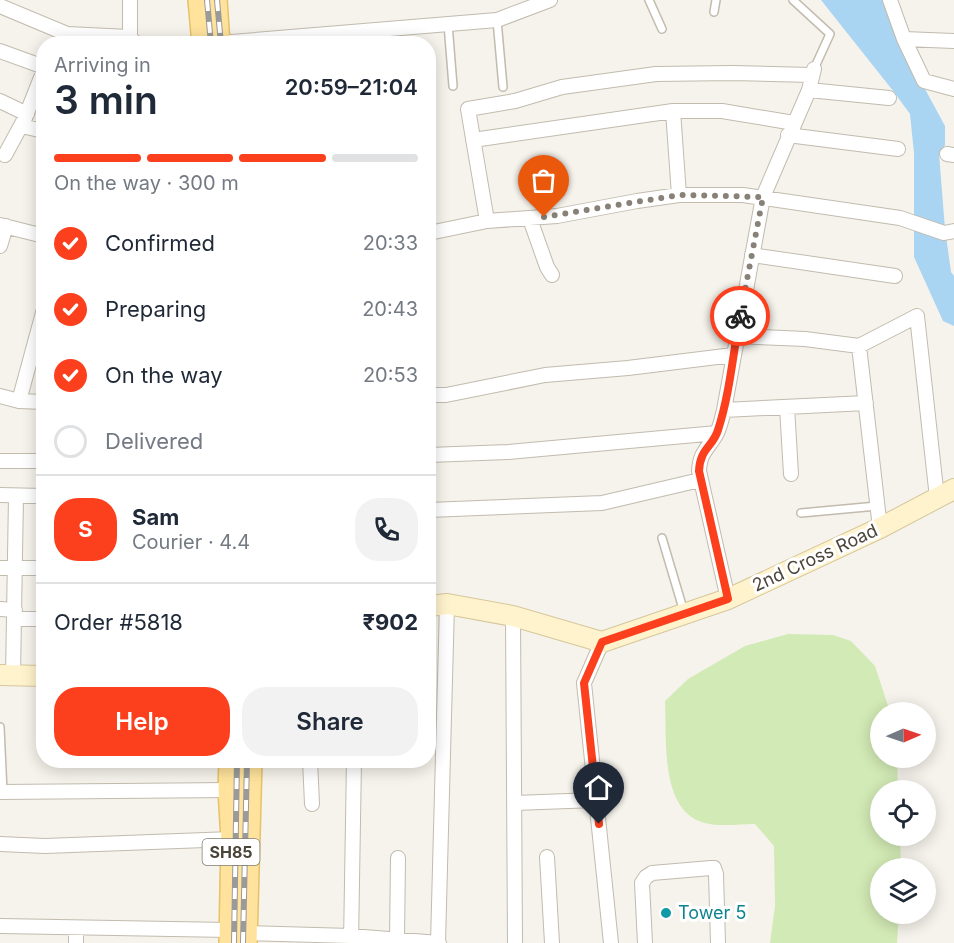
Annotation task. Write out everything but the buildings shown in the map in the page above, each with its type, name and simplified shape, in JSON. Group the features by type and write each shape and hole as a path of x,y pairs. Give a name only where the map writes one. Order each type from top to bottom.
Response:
{"main road":[{"path":"199,0 203,36"},
{"path":"216,0 218,36"},
{"name":"SH85","path":"230,768 237,937"},
{"name":"SH85","path":"237,937 249,768"}],"street":[{"path":"130,0 133,36"},
{"path":"380,36 448,24 497,20 550,0"},
{"path":"890,0 904,39 924,81 954,89"},
{"path":"0,6 56,36"},
{"path":"61,36 67,34 89,36"},
{"path":"904,39 954,41"},
{"path":"0,51 36,66"},
{"path":"487,221 468,109 515,101 562,87 656,74 812,72 809,90 763,197 724,410 717,433 699,459 700,480 728,599"},
{"path":"809,90 889,99"},
{"path":"2,158 36,98"},
{"path":"0,101 36,127"},
{"path":"473,140 673,111 722,111 791,129 898,149"},
{"path":"673,111 679,195"},
{"path":"436,232 487,221 558,216 679,195 763,197 900,218 949,232"},
{"path":"530,219 546,267 552,275"},
{"path":"0,246 3,225 36,234"},
{"path":"752,255 895,276"},
{"path":"736,336 805,339 859,346 917,316 946,494"},
{"path":"19,401 36,338"},
{"path":"859,346 880,528"},
{"path":"436,395 545,375 628,368 733,355"},
{"path":"0,396 19,401 36,402"},
{"path":"724,410 866,403"},
{"path":"787,407 791,474"},
{"path":"436,455 508,452 717,433"},
{"path":"0,461 36,461"},
{"path":"436,510 602,503 700,480"},
{"name":"2nd Cross Road","path":"602,642 728,599 880,528 946,494"},
{"path":"0,495 36,496"},
{"path":"16,496 15,614 7,675 36,676"},
{"path":"0,568 36,568"},
{"path":"0,927 438,943 438,605 513,616 602,642 584,683 611,943"},
{"path":"0,609 36,618"},
{"path":"513,616 515,943"},
{"path":"310,768 312,804"},
{"path":"351,940 354,768"},
{"path":"2,792 229,790"},
{"path":"514,803 596,800"},
{"path":"0,844 45,846 232,839"},
{"path":"546,857 552,943"},
{"path":"397,940 398,858"},
{"path":"645,943 642,883 646,877 652,873 711,868 714,868 716,874 717,943"},
{"path":"76,928 76,943"}],"lane":[{"path":"649,0 662,29"},
{"path":"714,12 716,0"},
{"path":"793,0 830,34 812,72"},
{"path":"497,20 503,87"},
{"path":"448,24 453,86"},
{"path":"801,513 877,506"},
{"path":"662,538 685,614"},
{"path":"0,727 2,792"}],"green space":[{"path":"788,634 833,635 851,641 875,666 887,702 870,702 870,768 897,768 898,780 870,780 870,846 900,846 901,858 870,858 870,924 898,924 897,943 770,943 775,906 774,846 755,824 705,823 690,816 680,804 668,771 665,701 688,679 745,646"}],"water":[{"path":"821,0 885,0 906,54 945,126 945,145 939,154 945,229 951,272 954,276 954,326 943,321 914,257 914,153 910,114"}],"railway":[{"path":"207,0 210,36"},
{"path":"217,0 220,36"},
{"path":"234,943 237,768"},
{"path":"243,943 247,768"}],"way so far":[{"path":"544,217 679,195 763,197 740,316"}],"place":[{"name":"Tower 5","path":"666,913"}],"route":[{"path":"599,824 584,683 602,642 728,599 705,501 699,459 717,433 724,410 740,316"}]}
